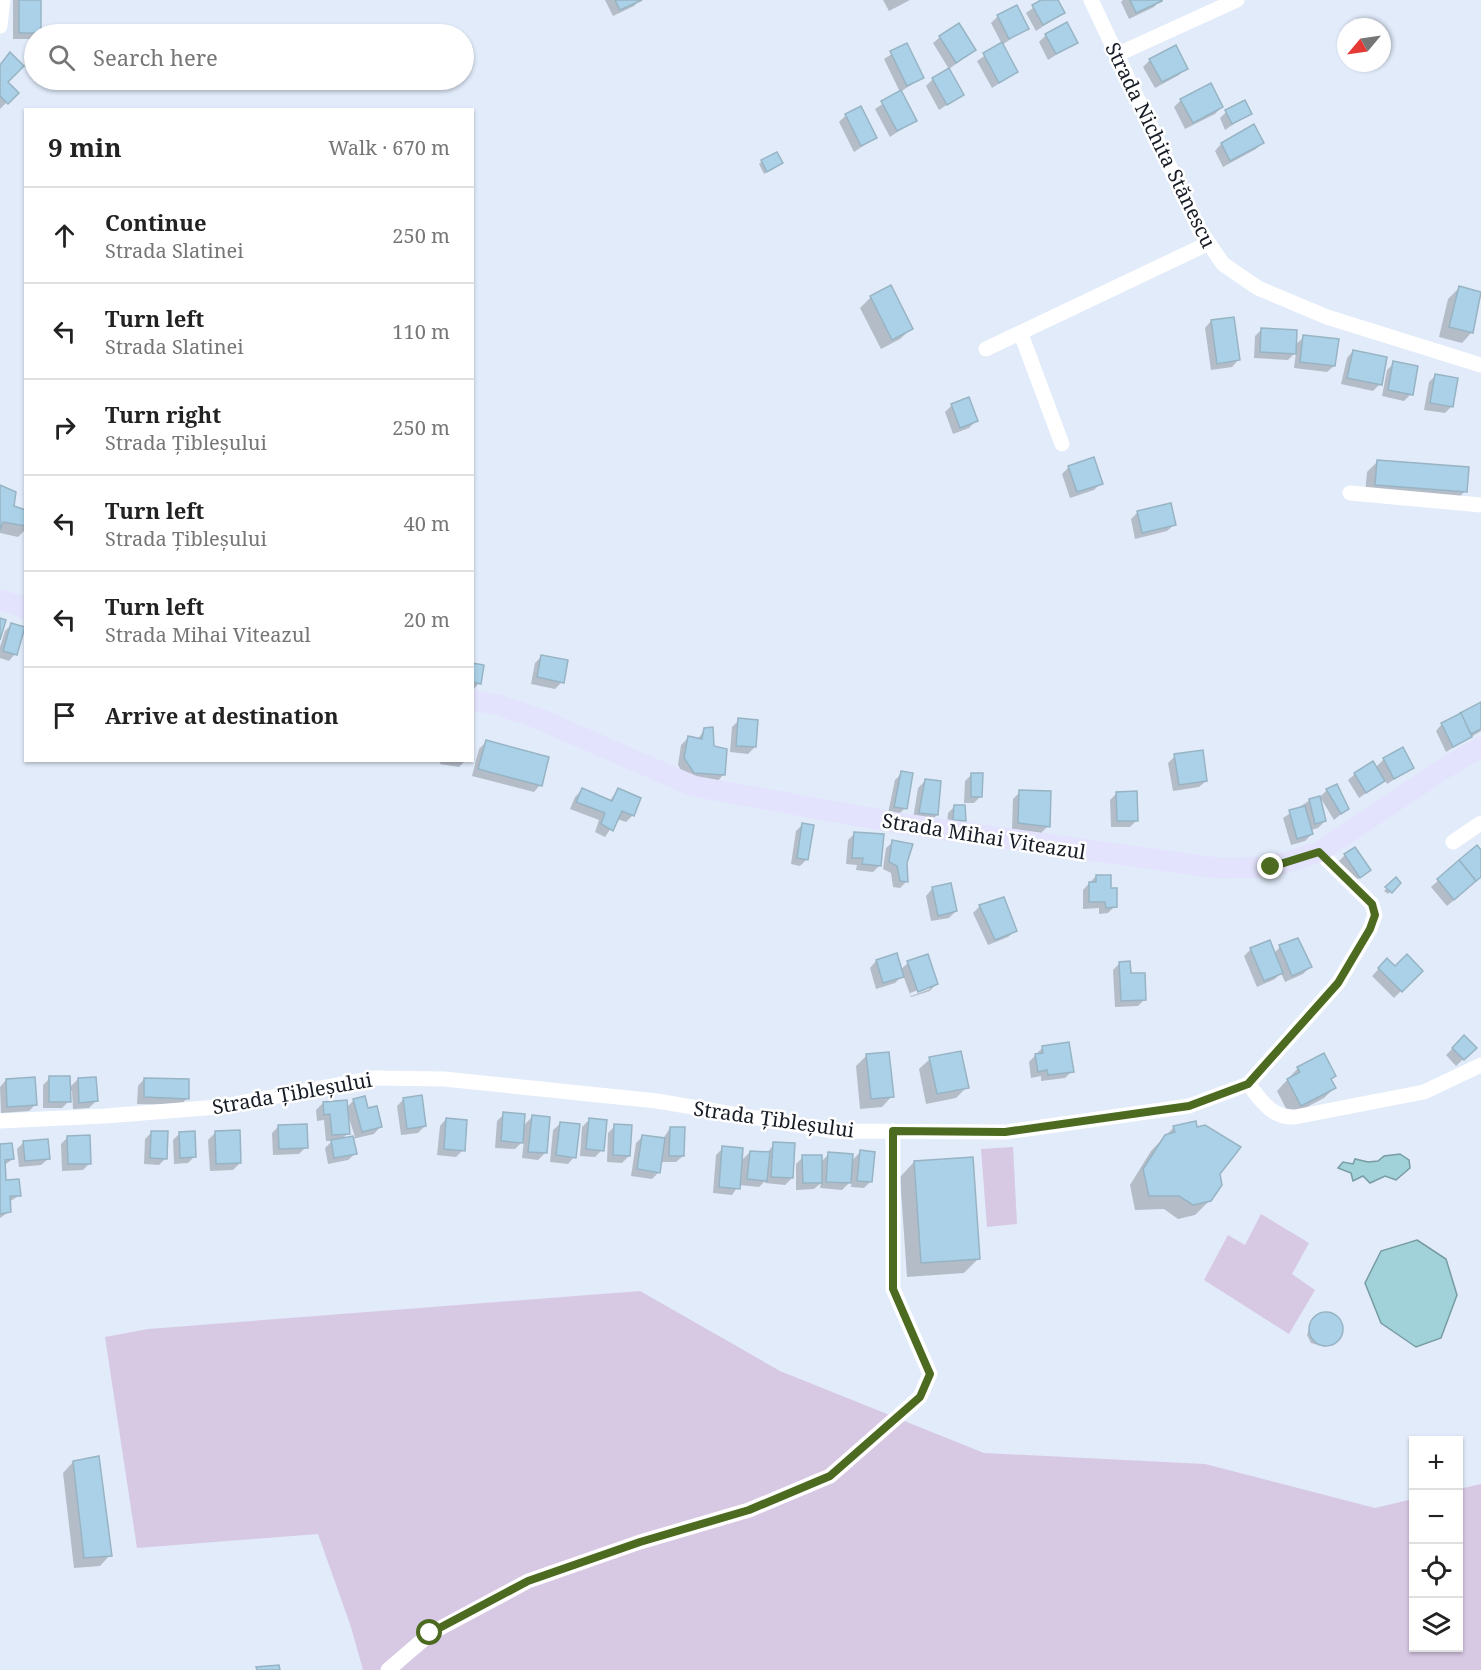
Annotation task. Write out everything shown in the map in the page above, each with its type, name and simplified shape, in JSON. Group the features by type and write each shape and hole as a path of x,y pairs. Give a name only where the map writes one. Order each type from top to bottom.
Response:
{"main road":[{"path":"0,600 24,607"},
{"name":"Strada Mihai Viteazul","path":"474,700 498,705 537,718 693,786 886,821 1166,863 1217,868 1271,867 1319,852 1440,771 1481,747"}],"street":[{"path":"0,26 3,0"},
{"name":"Strada Nichita Stănescu","path":"1091,0 1207,244 1223,264 1258,288 1327,317 1481,365"},
{"path":"1116,55 1237,0"},
{"path":"986,349 1207,244"},
{"path":"1021,334 1062,444"},
{"path":"1350,493 1481,505"},
{"path":"1453,842 1481,823"},
{"name":"Strada Țibleșului","path":"0,1121 218,1107 375,1078 444,1079 657,1101 833,1131 1005,1132 1189,1106 1248,1084 1338,983 1370,929 1375,915 1372,904 1319,852"},
{"path":"1248,1084 1272,1113 1282,1117 1295,1117 1424,1092 1480,1066"},
{"path":"388,1670 430,1633 528,1581 640,1542 749,1510 830,1476 920,1397 930,1374 893,1289 893,1131"}],"shaded area":[{"path":"1013,1147 1017,1224 987,1227 981,1149"},
{"path":"1400,1154 1409,1160 1410,1168 1396,1180 1385,1176 1370,1183 1363,1176 1353,1181 1351,1173 1338,1168 1343,1162 1353,1164 1355,1159 1368,1162 1378,1161 1384,1156"},
{"path":"1261,1214 1309,1243 1292,1274 1315,1290 1289,1334 1204,1280 1228,1235 1245,1245"},
{"path":"1417,1240 1446,1259 1457,1295 1441,1338 1416,1347 1381,1323 1365,1283 1381,1251"},
{"path":"640,1291 780,1371 984,1453 1205,1464 1375,1508 1409,1500 1409,1652 1463,1652 1463,1488 1481,1484 1481,1670 363,1670 351,1627 318,1534 137,1548 105,1337 148,1329"}],"building":[{"path":"19,0 41,0 41,24 24,24 24,33 19,33"},
{"path":"615,0 642,0 620,10"},
{"path":"1041,0 1058,0 1065,13 1043,25 1032,5"},
{"path":"1130,0 1162,0 1162,1 1136,13"},
{"path":"1017,5 1029,29 1009,39 997,15"},
{"path":"1067,22 1078,43 1056,54 1045,34"},
{"path":"959,23 976,50 956,63 939,36"},
{"path":"1002,42 1018,72 999,83 983,53"},
{"path":"907,43 924,78 907,86 890,51"},
{"path":"1176,45 1188,69 1162,82 1149,59"},
{"path":"10,52 24,66 8,82 19,93 8,104 0,96 0,65"},
{"path":"949,68 964,95 947,105 932,78"},
{"path":"1211,83 1223,107 1193,123 1180,99"},
{"path":"901,90 917,121 897,131 881,101"},
{"path":"1245,100 1252,114 1232,124 1225,110"},
{"path":"861,106 877,138 861,146 845,114"},
{"path":"1254,124 1264,143 1230,161 1221,143"},
{"path":"777,152 783,163 767,172 761,160"},
{"path":"891,285 913,329 892,340 870,296"},
{"path":"1459,286 1481,292 1473,333 1449,327"},
{"path":"1234,317 1240,360 1217,364 1211,320"},
{"path":"1261,328 1297,330 1296,354 1260,352"},
{"path":"1303,335 1339,339 1335,366 1300,362"},
{"path":"1353,350 1387,357 1382,385 1347,378"},
{"path":"1393,361 1418,366 1413,395 1388,390"},
{"path":"1435,374 1458,378 1453,407 1430,403"},
{"path":"969,397 978,421 960,428 951,404"},
{"path":"1094,457 1103,484 1077,492 1068,466"},
{"path":"1377,460 1469,467 1467,492 1375,485"},
{"path":"0,485 16,492 14,506 24,509 24,526 3,522 0,530"},
{"path":"1171,503 1176,525 1142,533 1137,511"},
{"path":"0,618 6,620 0,640"},
{"path":"11,623 24,627 17,655 3,651"},
{"path":"541,655 568,660 564,683 537,677"},
{"path":"474,663 484,665 481,684 474,682"},
{"path":"1481,702 1481,729 1471,734 1460,713"},
{"path":"1461,713 1472,737 1453,747 1441,723"},
{"path":"738,718 758,720 756,747 736,746"},
{"path":"713,727 714,746 727,749 725,775 694,773 684,758 688,736 702,739 704,728"},
{"path":"486,740 549,757 542,786 478,769"},
{"path":"1403,747 1414,768 1394,779 1383,758"},
{"path":"1203,750 1207,781 1179,785 1174,754"},
{"path":"1373,761 1385,781 1366,793 1354,773"},
{"path":"901,771 913,773 907,809 894,807"},
{"path":"971,773 983,773 982,797 971,797"},
{"path":"925,779 941,781 938,815 919,813"},
{"path":"1337,784 1349,809 1341,814 1326,789"},
{"path":"582,788 612,801 618,788 641,798 634,816 622,811 613,831 601,824 605,813 576,802"},
{"path":"1019,790 1051,791 1050,827 1018,823"},
{"path":"1137,791 1138,821 1117,821 1116,792"},
{"path":"1320,796 1326,821 1315,824 1309,799"},
{"path":"954,805 965,805 966,821 953,820"},
{"path":"1305,806 1313,834 1297,839 1289,810"},
{"path":"802,823 814,825 808,860 797,858"},
{"path":"854,832 884,834 881,866 862,864 863,858 852,858"},
{"path":"892,840 913,844 907,863 908,882 900,881 897,866 889,862"},
{"path":"1477,845 1481,850 1481,877 1476,881 1459,860"},
{"path":"1355,847 1371,870 1360,878 1344,854"},
{"path":"1459,860 1476,881 1454,900 1437,879"},
{"path":"1096,875 1111,875 1111,888 1117,888 1117,907 1106,908 1105,902 1089,902 1089,882 1096,882"},
{"path":"1396,877 1401,883 1392,893 1385,887"},
{"path":"951,883 957,911 938,916 932,887"},
{"path":"1004,897 1017,931 995,940 979,905"},
{"path":"1298,938 1312,967 1292,976 1279,945"},
{"path":"1270,940 1283,973 1264,981 1250,948"},
{"path":"897,953 904,977 883,983 876,960"},
{"path":"928,954 938,984 918,992 907,961"},
{"path":"1407,954 1423,971 1402,992 1378,968 1387,958 1395,966"},
{"path":"1130,961 1131,973 1145,973 1146,1000 1121,1001 1119,962"},
{"path":"1464,1035 1477,1048 1464,1060 1452,1048"},
{"path":"1069,1042 1074,1072 1048,1075 1047,1070 1038,1072 1035,1054 1043,1053 1042,1046"},
{"path":"961,1051 969,1088 937,1094 929,1057"},
{"path":"889,1052 894,1097 871,1099 866,1054"},
{"path":"1324,1053 1336,1076 1331,1079 1336,1088 1301,1106 1287,1079 1300,1072 1297,1067"},
{"path":"49,1076 70,1076 71,1102 49,1102"},
{"path":"35,1077 37,1105 7,1107 6,1079"},
{"path":"96,1077 98,1101 79,1103 78,1078"},
{"path":"144,1078 189,1079 189,1099 144,1097"},
{"path":"422,1095 426,1126 407,1129 403,1098"},
{"path":"365,1096 368,1108 377,1106 382,1127 362,1132 353,1099"},
{"path":"347,1100 350,1134 332,1135 330,1114 324,1115 323,1102"},
{"path":"503,1112 525,1114 523,1143 501,1141"},
{"path":"532,1115 550,1117 547,1153 528,1152"},
{"path":"446,1118 467,1120 465,1151 444,1149"},
{"path":"589,1118 607,1120 604,1151 586,1149"},
{"path":"1196,1121 1197,1127 1205,1125 1241,1147 1220,1174 1222,1185 1211,1201 1193,1205 1179,1196 1149,1196 1143,1169 1165,1135 1175,1132 1173,1126"},
{"path":"560,1122 580,1124 576,1158 556,1155"},
{"path":"307,1124 308,1148 279,1149 278,1125"},
{"path":"614,1124 632,1125 630,1156 613,1155"},
{"path":"670,1127 685,1127 684,1156 669,1156"},
{"path":"240,1130 241,1163 216,1164 215,1131"},
{"path":"151,1131 168,1131 167,1159 150,1158"},
{"path":"195,1131 196,1157 180,1158 179,1132"},
{"path":"90,1135 91,1164 68,1164 67,1136"},
{"path":"642,1135 665,1138 660,1173 637,1169"},
{"path":"353,1136 357,1154 334,1158 331,1140"},
{"path":"48,1139 50,1159 25,1161 23,1141"},
{"path":"773,1142 795,1143 793,1178 771,1177"},
{"path":"12,1143 14,1159 5,1160 6,1180 19,1179 21,1196 10,1196 11,1212 0,1214 0,1144"},
{"path":"722,1146 743,1148 740,1189 719,1187"},
{"path":"860,1150 875,1152 872,1182 857,1181"},
{"path":"750,1151 770,1152 767,1181 747,1179"},
{"path":"828,1152 853,1154 851,1183 826,1182"},
{"path":"802,1155 822,1155 822,1183 803,1183"},
{"path":"973,1157 980,1259 921,1263 914,1161"},
{"path":"1326,1312 1338,1317 1343,1329 1338,1341 1326,1346 1314,1341 1309,1329 1314,1317"},
{"path":"99,1456 112,1556 84,1558 73,1461"},
{"path":"279,1665 280,1670 257,1670 256,1667"}],"route":[{"path":"430,1633 528,1581 640,1542 749,1510 830,1476 920,1397 930,1374 893,1289 893,1131 1005,1132 1189,1106 1248,1084 1338,983 1370,929 1375,915 1372,904 1319,852 1297,861 1271,867"}]}
